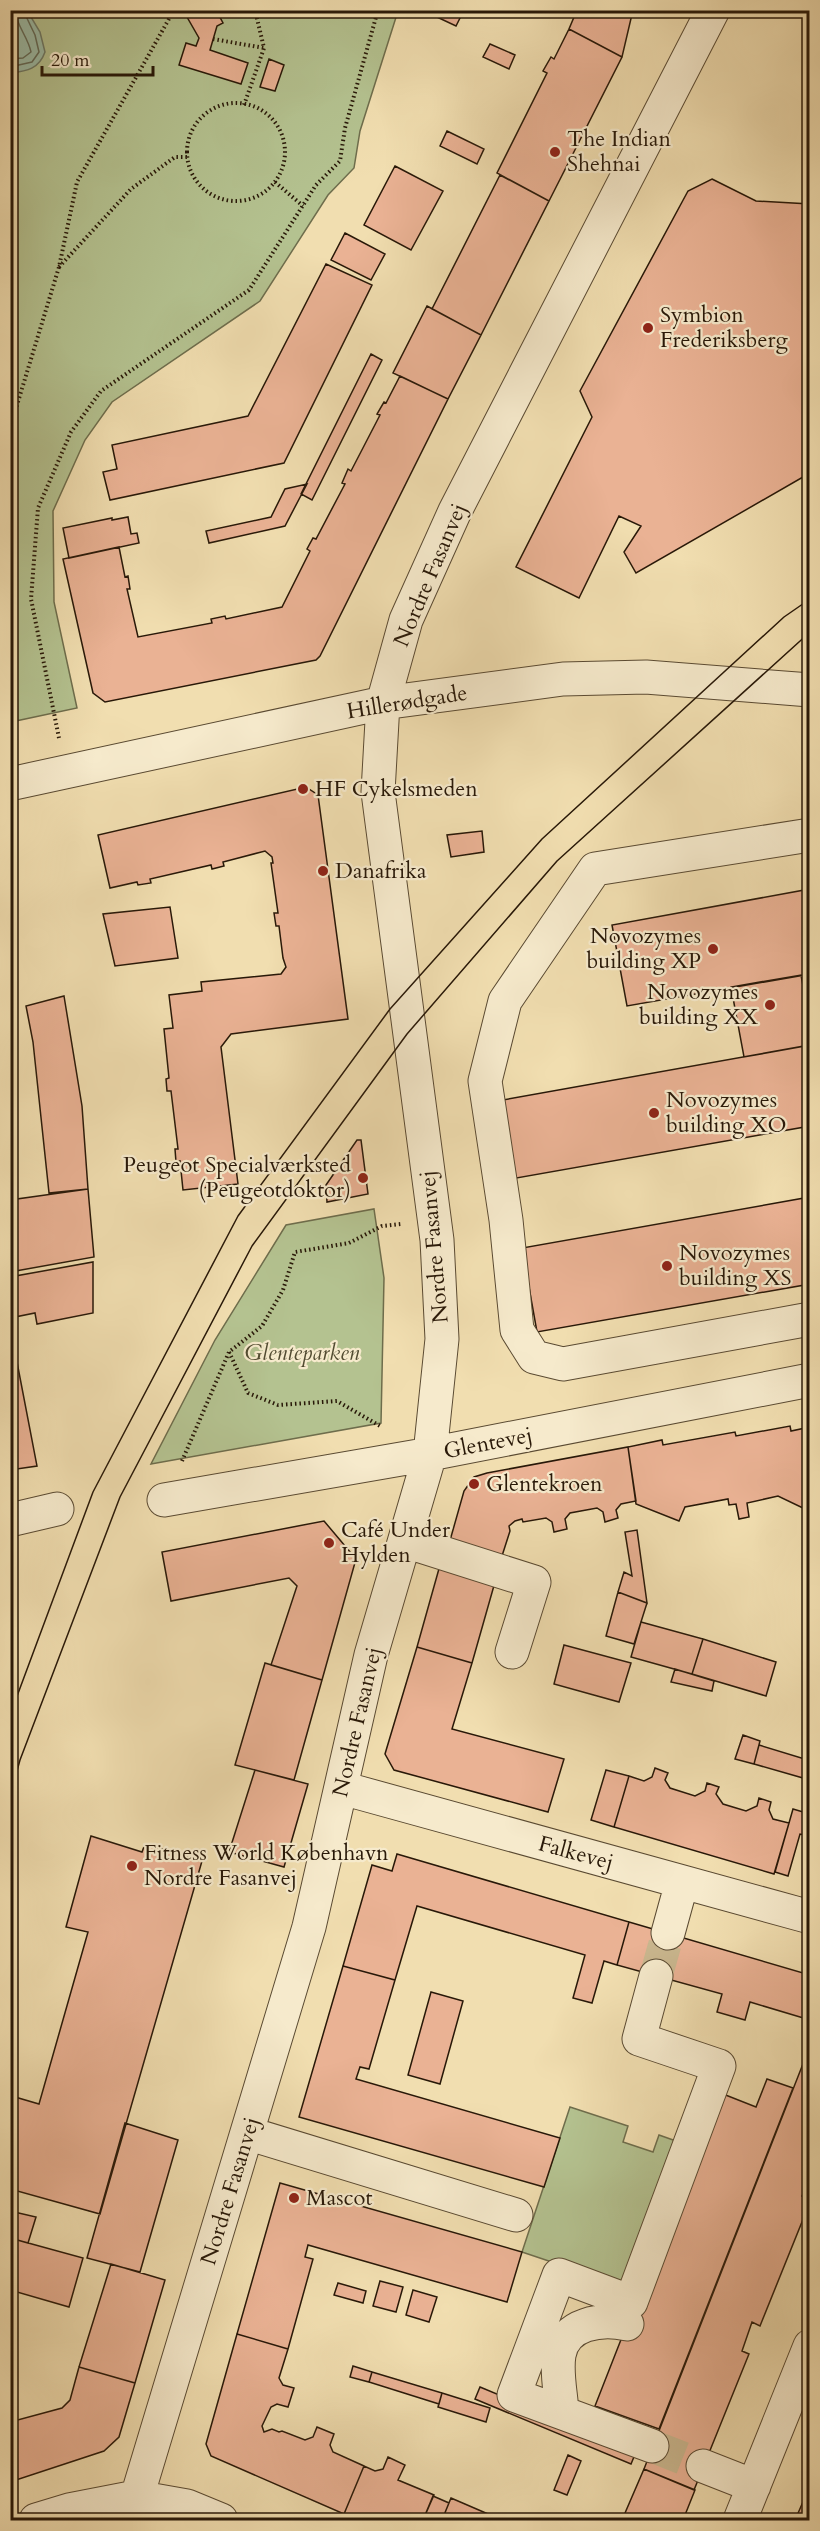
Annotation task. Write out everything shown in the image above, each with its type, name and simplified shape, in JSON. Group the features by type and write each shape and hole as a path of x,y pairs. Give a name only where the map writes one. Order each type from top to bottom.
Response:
{"street":[{"name":"Nordre Fasanvej","path":"133,2509 309,1927 371,1655 430,1454 441,1339 435,1220 378,792 383,704 406,620 455,511 713,10"},
{"name":"Hillerødgade","path":"10,784 383,704 563,679 646,677 810,690"},
{"path":"810,835 595,869 505,1001 485,1081 506,1220 517,1330 534,1357 563,1364 810,1319"},
{"name":"Glentevej","path":"164,1500 430,1454 810,1380"},
{"path":"10,1520 57,1509"},
{"path":"405,1541 534,1582 512,1652"},
{"name":"Falkevej","path":"342,1788 810,1917"},
{"path":"668,1933 682,1882"},
{"path":"652,2446 514,2395 559,2275 630,2302 719,2066 639,2039 656,1976"},
{"path":"247,2133 516,2215"},
{"path":"562,2412 559,2354 569,2334 590,2323 610,2320 627,2324"},
{"path":"740,2520 810,2346"},
{"path":"704,2466 754,2486"},
{"path":"36,2520 69,2510 187,2506 221,2520"}],"path":[{"path":"10,429 59,267 77,182 174,10"},
{"path":"244,105 264,48 255,10"},
{"path":"66,772 31,599 38,508 71,432 101,391 249,290 316,185 340,161 345,128 378,10"},
{"path":"213,39 264,48"},
{"path":"234,103 253,106 268,115 279,128 284,139 286,156 280,175 270,189 254,198 234,202 218,198 196,182 188,157 189,136 198,121 218,106 234,103"},
{"path":"59,267 131,189 175,157 188,157"},
{"path":"275,182 303,206"},
{"path":"164,1500 230,1352 262,1326 283,1290 295,1252 348,1243 382,1226 435,1220"},
{"path":"230,1352 248,1393 278,1405 337,1401 430,1454"}],"green space":[{"path":"10,11 398,11 360,131 354,168 328,195 260,301 112,402 85,440 53,511 54,602 77,708 11,722"},
{"name":"Glenteparken","path":"374,1209 384,1278 381,1423 151,1464 215,1340 286,1225"},
{"path":"570,2107 628,2126 623,2142 653,2152 659,2135 676,2141 626,2287 522,2252"}],"water":[{"path":"10,11 28,12 40,32 45,52 36,66 11,73"}],"building":[{"path":"199,10 216,10 223,23 217,26 210,50 248,63 241,84 179,65 186,43 196,46 199,38 187,17"},
{"path":"422,10 464,10 456,26"},
{"path":"577,10 633,10 622,57 569,29"},
{"path":"569,29 622,57 549,201 497,173 547,73 543,71 551,57 554,59"},
{"path":"490,44 515,55 509,69 483,57"},
{"path":"269,59 284,65 275,91 260,87"},
{"path":"447,131 484,149 477,164 440,146"},
{"path":"395,166 443,191 411,250 364,225"},
{"path":"500,175 549,201 481,335 432,309"},
{"path":"712,179 756,201 810,204 810,473 636,573 624,552 641,526 619,516 579,598 516,567 592,417 580,391 688,191"},
{"path":"345,233 385,254 371,280 331,260"},
{"path":"326,264 372,285 284,463 110,500 103,472 117,469 112,445 248,416"},
{"path":"427,306 481,335 448,399 393,373"},
{"path":"371,354 382,360 312,500 301,494"},
{"path":"400,376 448,399 320,656 316,660 105,702 93,693 63,559 119,547 125,577 128,576 130,589 127,589 138,637 212,623 211,619 225,616 226,619 282,607 310,551 307,549 313,538 316,539 345,484 342,483 348,469 351,471 380,415 377,414 384,402 386,403"},
{"path":"307,484 285,526 209,543 206,531 271,517 285,489"},
{"path":"128,517 131,534 137,533 139,543 69,558 63,528"},
{"path":"306,787 318,795 348,1019 231,1034 221,1047 238,1184 183,1190 180,1161 176,1162 175,1149 178,1149 171,1091 167,1091 166,1079 169,1078 164,1029 173,1028 169,995 202,991 201,982 281,974 286,967 279,926 276,926 274,913 278,913 272,857 265,851 223,862 224,866 212,869 211,865 150,879 151,883 138,885 137,882 110,888 98,835"},
{"path":"482,831 484,852 451,857 447,835"},
{"name":"Novozymes building XP","path":"810,889 810,974 627,1006 612,925"},
{"path":"170,907 178,958 115,966 103,914"},
{"name":"Novozymes building XX","path":"801,975 810,1023 810,1045 744,1057 731,987"},
{"path":"64,996 82,1106 88,1189 49,1193 33,1042 26,1006"},
{"name":"Novozymes building XO","path":"810,1045 810,1126 511,1179 497,1101"},
{"path":"357,1140 361,1140 368,1194 327,1202 326,1185"},
{"path":"88,1189 94,1257 10,1272 10,1200"},
{"name":"Novozymes building XS","path":"810,1197 810,1284 537,1332 522,1248"},
{"path":"93,1262 93,1313 37,1324 35,1313 10,1318 10,1277"},
{"path":"17,1362 37,1466 10,1470 10,1363"},
{"path":"790,1426 791,1431 810,1427 810,1501 805,1509 778,1496 747,1503 749,1517 739,1519 736,1504 729,1505 728,1499 685,1507 679,1521 636,1504 628,1447 662,1440 663,1445 735,1432 736,1436"},
{"path":"628,1447 636,1501 621,1504 616,1510 618,1518 605,1522 603,1512 597,1508 570,1513 565,1519 567,1529 554,1532 552,1522 546,1518 515,1521 509,1526 510,1531 501,1559 449,1544 464,1491 474,1477"},
{"path":"324,1521 356,1559 322,1680 271,1665 297,1586 289,1578 171,1601 162,1552"},
{"path":"637,1530 647,1603 618,1592 624,1572 632,1576 625,1532"},
{"path":"442,1558 497,1575 472,1663 417,1647"},
{"path":"618,1592 647,1603 634,1644 606,1636"},
{"path":"641,1622 703,1639 692,1674 631,1657"},
{"path":"703,1639 776,1662 766,1696 692,1674"},
{"path":"564,1645 631,1663 619,1702 554,1684"},
{"path":"417,1647 472,1663 452,1729 564,1759 548,1812 394,1770 385,1754"},
{"path":"265,1663 322,1680 294,1780 235,1765"},
{"path":"675,1669 714,1681 712,1691 671,1682"},
{"path":"743,1735 760,1741 754,1764 735,1759"},
{"path":"759,1745 808,1760 803,1778 754,1764"},
{"path":"655,1768 668,1773 665,1780 670,1788 695,1796 705,1791 707,1783 719,1787 716,1794 723,1804 746,1811 757,1806 759,1798 771,1802 769,1810 773,1819 789,1823 774,1874 614,1827 629,1776 644,1781 652,1777"},
{"path":"255,1770 308,1784 284,1867 229,1852"},
{"path":"606,1770 629,1776 614,1827 591,1820"},
{"path":"793,1809 810,1814 810,1836 800,1834 788,1876 775,1872"},
{"path":"91,1836 142,1852 145,1844 202,1861 100,2214 10,2189 10,2113 15,2097 39,2104 88,1932 66,1927"},
{"path":"397,1854 629,1922 617,1965 604,1961 592,2003 573,1998 585,1955 417,1906 395,1980 343,1966 372,1865 392,1871"},
{"path":"629,1922 810,1975 810,2020 750,2002 745,2020 717,2012 722,1994 617,1965"},
{"path":"343,1966 395,1980 369,2069 360,2067 356,2079 560,2138 544,2187 299,2117"},
{"path":"431,1992 463,2001 440,2084 408,2075"},
{"path":"810,2046 810,2177 802,2196 810,2199 810,2202 760,2326 752,2322 742,2351 749,2354 694,2490 644,2469"},
{"path":"767,2079 793,2088 659,2429 595,2406 718,2092 756,2107"},
{"path":"125,2123 178,2140 140,2272 87,2258"},
{"path":"280,2183 522,2252 507,2302 308,2245 305,2257 313,2259 288,2349 237,2334"},
{"path":"10,2211 36,2217 28,2243 10,2238"},
{"path":"10,2238 83,2258 69,2307 10,2290"},
{"path":"111,2264 165,2280 135,2383 79,2367"},
{"path":"380,2281 403,2287 396,2312 373,2306"},
{"path":"338,2283 366,2291 363,2303 334,2295"},
{"path":"413,2290 437,2297 429,2322 406,2315"},
{"path":"237,2334 288,2349 279,2378 283,2385 294,2388 288,2407 277,2404 271,2407 262,2426 264,2432 272,2429 305,2440 313,2437 317,2427 334,2434 330,2445 333,2452 364,2466 344,2514 211,2456 206,2444"},
{"path":"353,2366 372,2372 369,2382 350,2377"},
{"path":"79,2367 135,2383 119,2437 104,2451 10,2482 10,2422 62,2408 70,2400"},
{"path":"372,2372 442,2393 439,2404 369,2382"},
{"path":"480,2387 636,2452 631,2464 475,2399"},
{"path":"442,2393 490,2408 486,2422 438,2407"},
{"path":"568,2455 581,2461 567,2495 554,2490"},
{"path":"388,2457 405,2465 398,2480 434,2495 423,2520 359,2520 344,2514 364,2466 375,2471 383,2469"},
{"path":"644,2469 695,2490 683,2520 622,2520"},
{"path":"810,2486 810,2520 795,2520"},
{"path":"433,2496 449,2503 442,2520 423,2520"},
{"path":"451,2498 502,2520 442,2520"}],"tunnel":[{"path":"656,1976 668,1933"},
{"path":"652,2446 703,2466"}],"tram line":[{"path":"10,1715 93,1492 238,1216 390,1009 542,839 784,617 810,599"},
{"path":"10,1796 20,1760 120,1497 252,1246 407,1034 557,861 810,632"}],"place":[{"name":"The Indian Shehnai","path":"555,152"},
{"name":"Symbion Frederiksberg","path":"648,328"},
{"name":"HF Cykelsmeden","path":"303,789"},
{"name":"Danafrika","path":"323,871"},
{"name":"Novozymes building XP","path":"713,949"},
{"name":"Novozymes building XX","path":"770,1005"},
{"name":"Novozymes building XO","path":"654,1113"},
{"name":"Peugeot Specialværksted (Peugeotdoktor)","path":"363,1178"},
{"name":"Novozymes building XS","path":"667,1266"},
{"name":"Glentekroen","path":"474,1484"},
{"name":"Café Under Hylden","path":"329,1543"},
{"name":"Fitness World København Nordre Fasanvej","path":"132,1866"},
{"name":"Mascot","path":"294,2198"}]}
